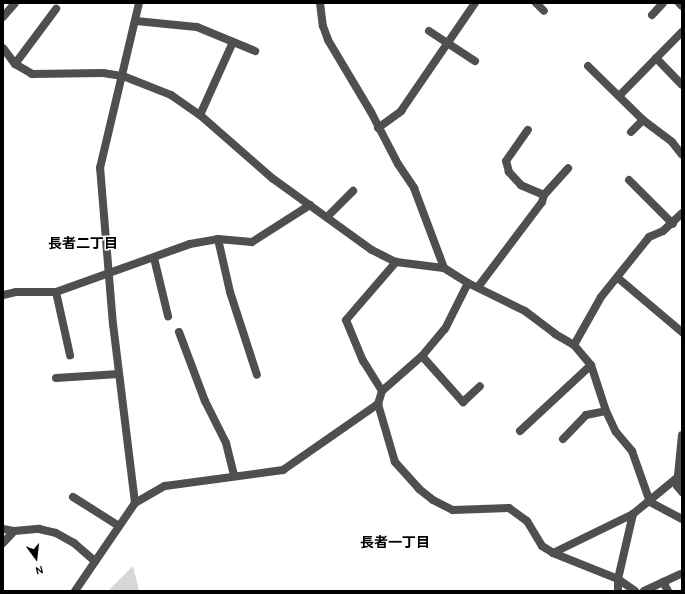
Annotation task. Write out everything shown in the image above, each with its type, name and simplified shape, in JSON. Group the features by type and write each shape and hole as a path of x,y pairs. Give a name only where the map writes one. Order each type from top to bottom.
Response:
{"street":[{"path":"3,17 15,3"},
{"path":"135,503 108,274 100,168 136,21 139,3"},
{"path":"320,3 323,26 328,40 414,188 444,268"},
{"path":"378,128 401,111 448,44 469,10 476,3"},
{"path":"536,3 544,11"},
{"path":"652,15 663,3"},
{"path":"679,3 682,6"},
{"path":"15,64 56,8"},
{"path":"136,21 197,26 255,51"},
{"path":"429,31 475,62"},
{"path":"619,96 682,32"},
{"path":"200,115 233,42"},
{"path":"3,48 15,64 32,74 103,74 123,76 171,95 200,115 272,178 372,250 396,262 444,268 468,283 525,311 555,334 574,345 591,365 606,411 616,432 632,451 650,502 682,519"},
{"path":"656,58 682,85"},
{"path":"588,66 643,120 672,142 682,155"},
{"path":"630,132 643,120"},
{"path":"528,130 506,161 509,172 522,185 544,195"},
{"path":"478,287 542,202 544,195 568,168"},
{"path":"629,180 673,224"},
{"path":"327,217 353,191"},
{"path":"3,295 16,292 56,292 190,244 218,239 252,242 310,205"},
{"path":"574,345 601,297 618,278 649,236 673,224 682,213"},
{"path":"218,239 230,292 257,375"},
{"path":"154,258 168,316"},
{"path":"382,391 363,361 346,320 396,262"},
{"path":"618,278 682,332"},
{"path":"468,283 446,329 422,356 382,391 378,404 395,462 419,489 433,500 453,510 509,508 527,521 542,546 553,553 618,580 636,591"},
{"path":"56,292 70,355"},
{"path":"179,332 205,401 226,443 234,476"},
{"path":"422,356 463,402 480,386"},
{"path":"520,431 591,365"},
{"path":"56,378 119,374"},
{"path":"75,591 135,503 165,486 283,470 378,404"},
{"path":"563,439 586,415 606,411"},
{"path":"682,435 677,486 682,492"},
{"path":"553,553 633,514 650,502 678,477"},
{"path":"72,497 119,526"},
{"path":"618,591 618,580 633,514"},
{"path":"3,529 14,532 39,529 56,533 74,543 95,561"},
{"path":"3,543 14,532"},
{"path":"644,591 680,574"},
{"path":"663,582 668,591"}],"shaded area":[{"path":"133,566 139,591 108,591"}],"district":[{"name":"長者二丁目","path":"83,244"},
{"name":"長者一丁目","path":"395,543"}]}
